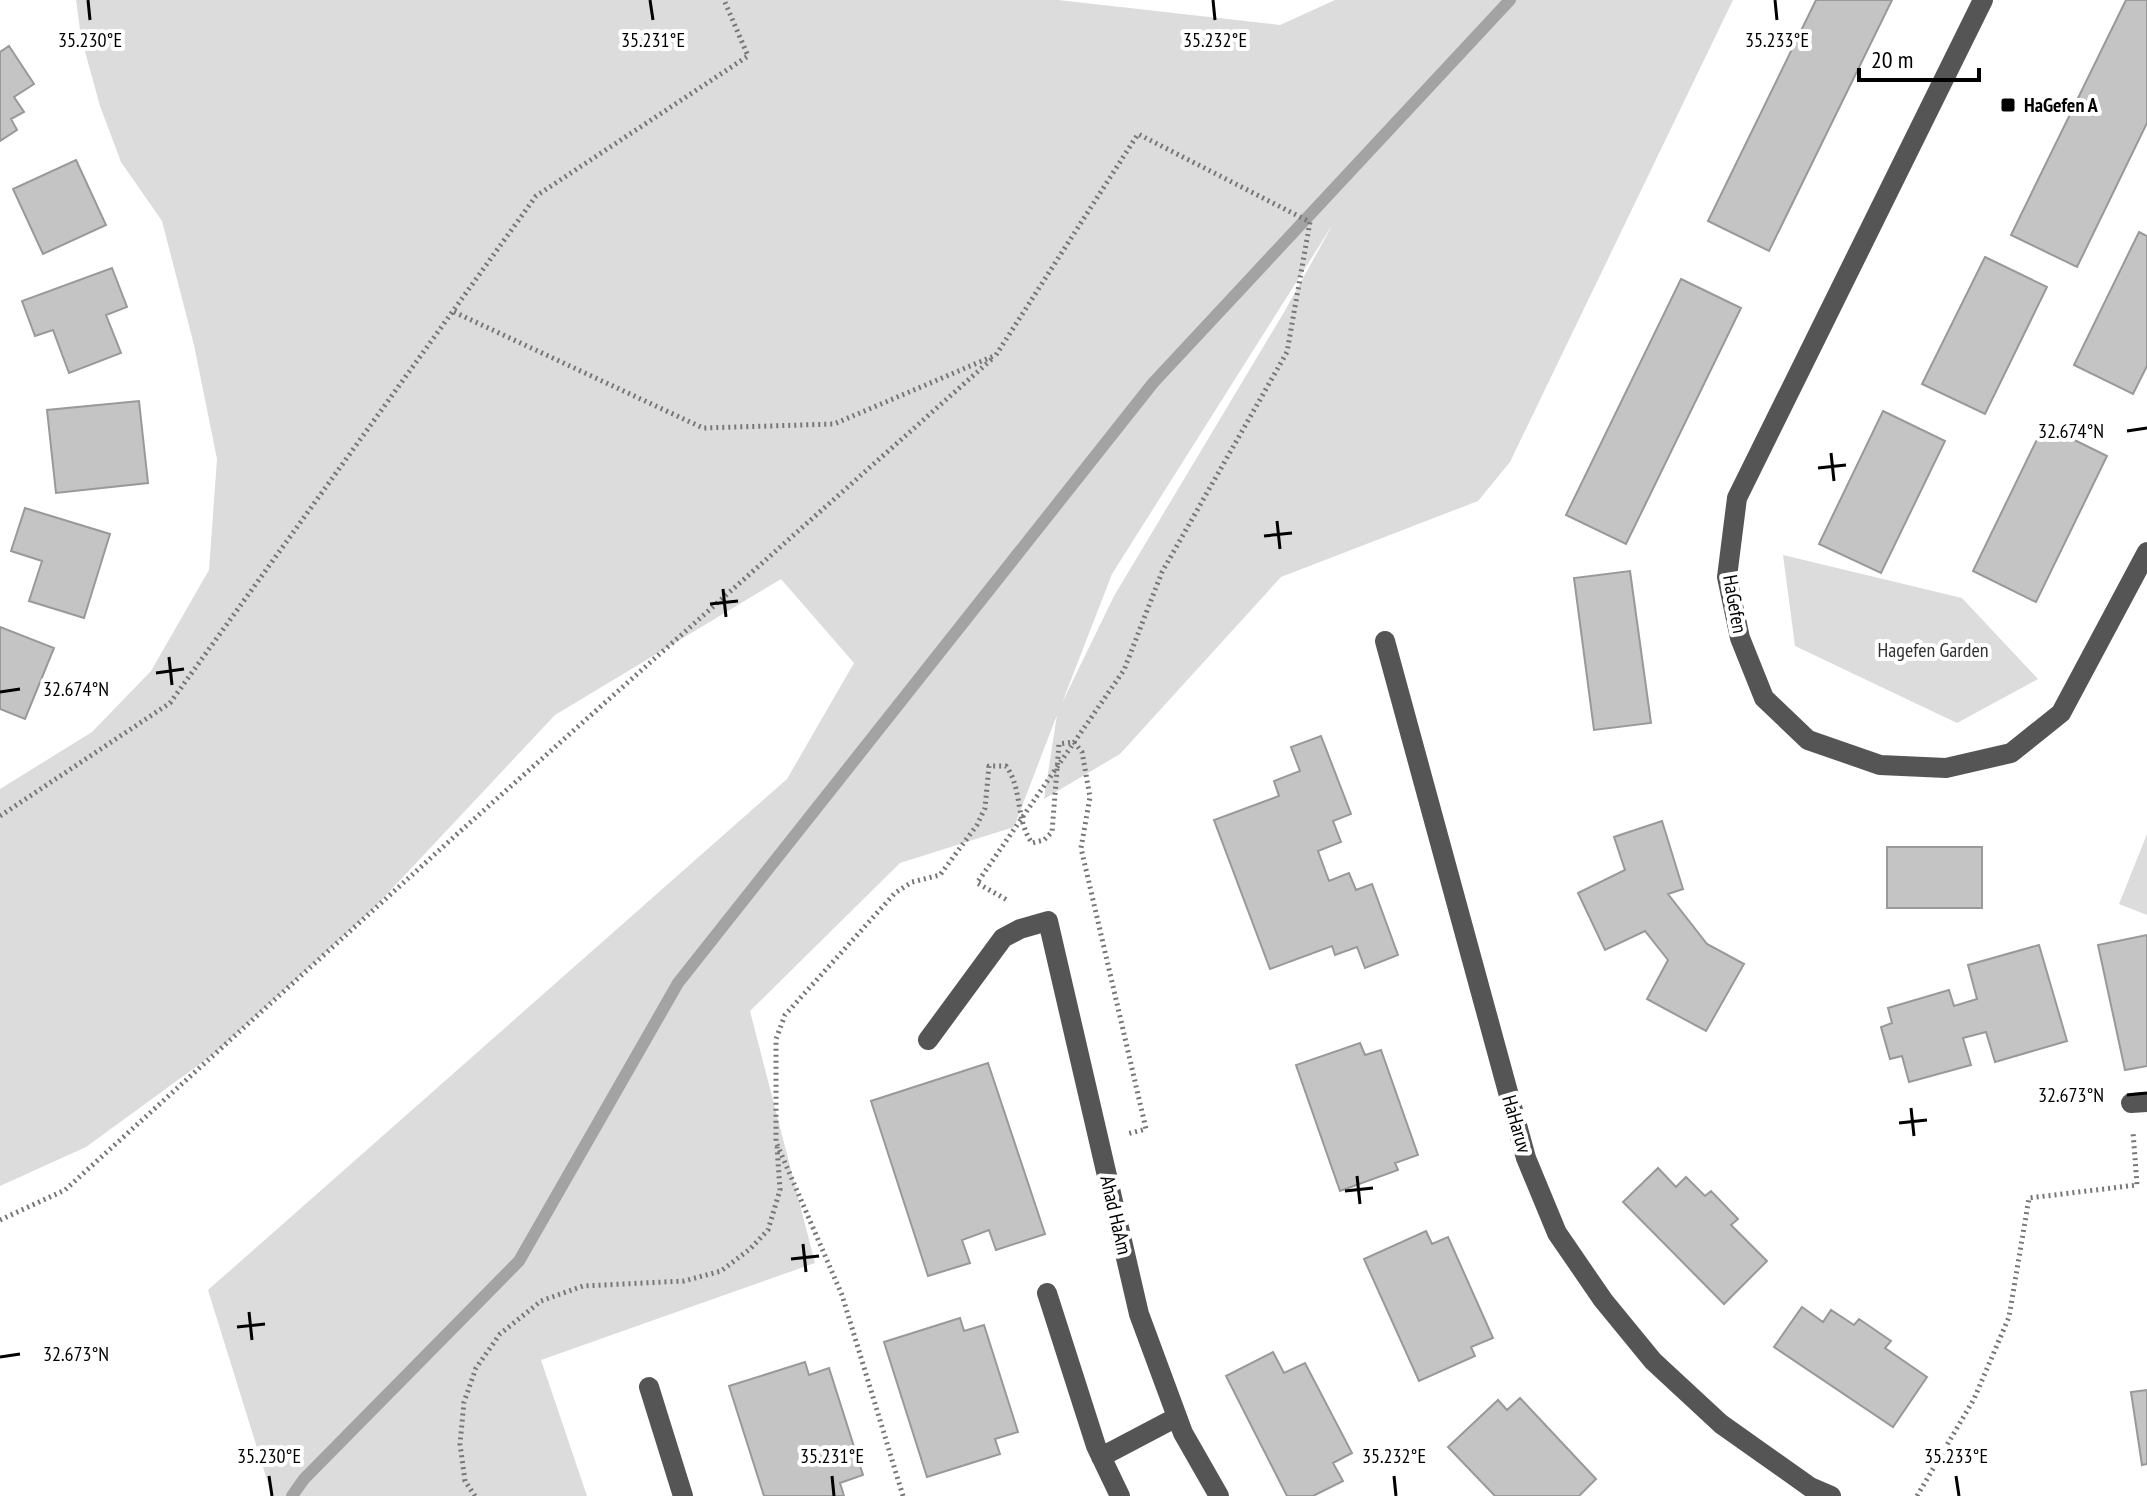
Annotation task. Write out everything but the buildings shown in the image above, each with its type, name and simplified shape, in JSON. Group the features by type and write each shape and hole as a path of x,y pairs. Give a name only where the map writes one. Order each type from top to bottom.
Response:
{"street":[{"name":"HaGefen","path":"1983,0 1737,498 1727,577 1740,638 1764,698 1808,740 1880,765 1946,768 2011,753 2061,713 2147,552"},
{"name":"HaHaruv","path":"1385,641 1526,1158 1557,1233 1603,1300 1653,1361 1721,1424 1810,1487 1831,1496"},
{"path":"928,1040 1003,938 1020,929 1048,921"},
{"name":"Ahad HaAm","path":"1048,921 1139,1314 1177,1417 1219,1496"},
{"path":"1047,1293 1077,1391 1101,1457 1120,1496"},
{"path":"649,1387 683,1496"},
{"path":"1101,1457 1177,1417"}],"path":[{"path":"0,816 170,703 536,196 748,56 724,0"},
{"path":"0,1220 65,1190 468,825 996,355 1138,134 1310,222 1287,352 1162,572 1124,670 977,883 1048,921"},
{"path":"454,312 703,428 834,424 996,355"},
{"path":"1917,1496 1974,1399 2009,1317 2029,1198 2137,1185 2139,1102"},
{"path":"475,1496 465,1481 460,1444 464,1402 476,1368 500,1334 541,1301 583,1286 684,1281 721,1271 750,1249 768,1230 780,1190 776,1142"}],"green space":[{"path":"76,0 1058,0 1280,25 1335,0 1733,0 1510,462 1478,501 1281,577 1120,754 1044,799 1057,715 1014,827 900,863 750,1011 815,1263 541,1360 587,1496 272,1496 208,1290 787,779 854,663 781,579 555,715 373,909 215,1053 86,1147 0,1186 0,789 92,732 151,671 209,570 217,459 194,345 162,221 121,162 100,106 81,37","holes":["1333,224 1283,314 1114,596 1062,703 1112,574"]},
{"name":"Hagefen Garden","path":"1783,555 1962,598 2038,679 1957,723 1795,646"},
{"path":"2147,834 2147,915 2119,904"}],"waterway":[{"path":"292,1496 304,1479 519,1261 678,983 1153,383 1510,0"}],"place":[{"name":"HaGefen A","path":"2008,105"}]}
